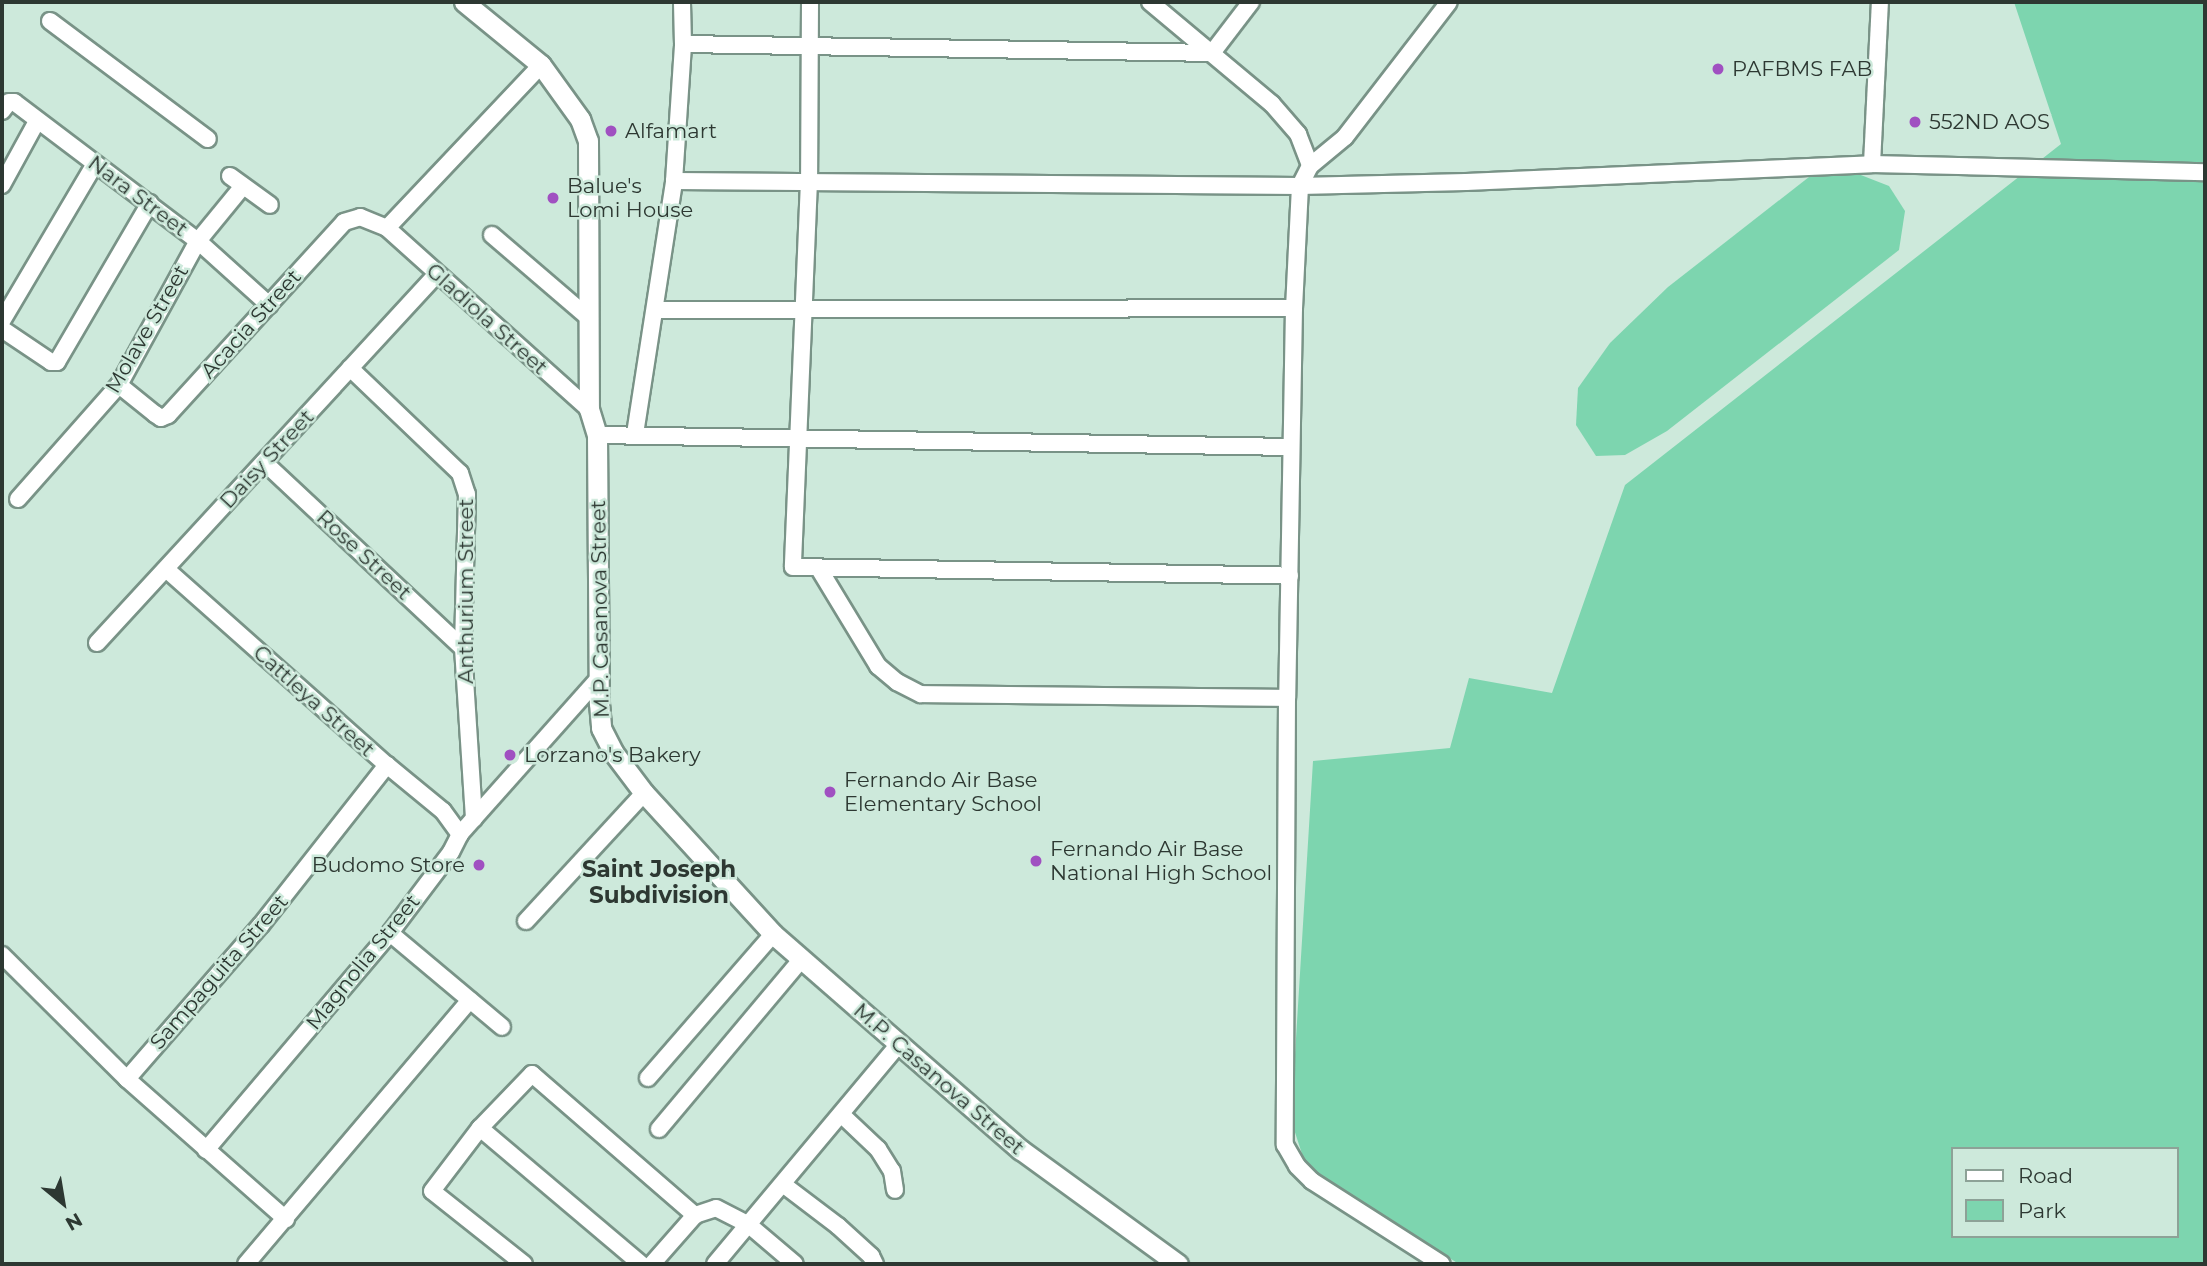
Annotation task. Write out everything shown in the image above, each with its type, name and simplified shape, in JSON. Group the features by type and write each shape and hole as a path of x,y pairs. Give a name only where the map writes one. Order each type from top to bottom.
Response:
{"street":[{"name":"M.P. Casanova Street","path":"464,2 541,65 580,119 588,141 589,409 597,435 601,728 613,752 644,793 773,934 801,960 1021,1150 1178,1264"},
{"path":"635,434 674,181 683,44 682,2"},
{"path":"810,2 809,181 793,567 1290,576"},
{"path":"1150,2 1272,104 1298,134 1310,166"},
{"path":"1212,54 1251,2"},
{"path":"1442,1264 1312,1181 1297,1166 1285,1145 1287,698 1294,308 1300,186 1310,166 1345,137 1449,2"},
{"path":"1872,164 1880,2"},
{"path":"50,22 208,139"},
{"path":"683,44 1212,54"},
{"path":"387,228 541,65"},
{"name":"Nara Street","path":"2,111 9,102 14,102 198,241 269,305"},
{"path":"2,185 37,121"},
{"path":"2,321 95,164"},
{"path":"674,181 1300,186 1466,182 1872,164 2205,172"},
{"path":"229,176 270,205"},
{"name":"Molave Street","path":"18,499 119,385 198,241 243,186"},
{"path":"2,329 51,362 57,362 150,203"},
{"name":"Acacia Street","path":"119,385 161,418 168,415 344,222 360,217 387,228"},
{"name":"Gladiola Street","path":"387,228 436,275 589,409"},
{"path":"492,235 589,318"},
{"name":"Daisy Street","path":"97,643 436,275"},
{"path":"655,310 804,307 1294,308"},
{"name":"Anthurium Street","path":"351,368 460,473 467,494 463,648 474,819"},
{"path":"597,435 800,436 1291,447"},
{"name":"Rose Street","path":"264,462 463,648"},
{"path":"818,568 878,666 897,682 921,694 1287,698"},
{"name":"Cattleya Street","path":"166,569 387,765 443,811 460,834"},
{"name":"Magnolia Street","path":"206,1150 390,933 451,852 460,834 599,678"},
{"name":"Sampaguita Street","path":"127,1079 261,925 387,765"},
{"path":"526,921 644,793"},
{"path":"390,933 502,1027"},
{"path":"648,1078 773,934"},
{"path":"2,955 127,1079 286,1219"},
{"path":"659,1129 801,960"},
{"path":"246,1264 470,1000"},
{"path":"715,1264 784,1185 898,1045"},
{"path":"524,1264 432,1191 481,1128 532,1074 695,1215"},
{"path":"842,1115 878,1149 892,1171 895,1190"},
{"path":"481,1128 641,1264"},
{"path":"784,1185 838,1226 875,1264"},
{"path":"652,1264 695,1215 716,1208 749,1225 795,1264"}],"green space":[{"path":"2014,2 2205,2 2205,1264 1459,1264 1321,1178 1303,1157 1291,1120 1313,761 1450,748 1469,678 1552,693 1625,485 2061,144"},
{"path":"1848,170 1889,186 1905,211 1899,250 1667,431 1625,455 1596,456 1576,425 1578,388 1610,343 1668,287 1809,177"}],"place":[{"name":"PAFBMS FAB","path":"1718,69"},
{"name":"552ND AOS","path":"1915,122"},
{"name":"Alfamart","path":"611,131"},
{"name":"Balue's Lomi House","path":"553,198"},
{"name":"Lorzano's Bakery","path":"510,755"},
{"name":"Fernando Air Base Elementary School","path":"830,792"},
{"name":"Fernando Air Base National High School","path":"1036,861"},
{"name":"Budomo Store","path":"479,865"}],"district":[{"name":"Saint Joseph Subdivision","path":"659,882"}]}
